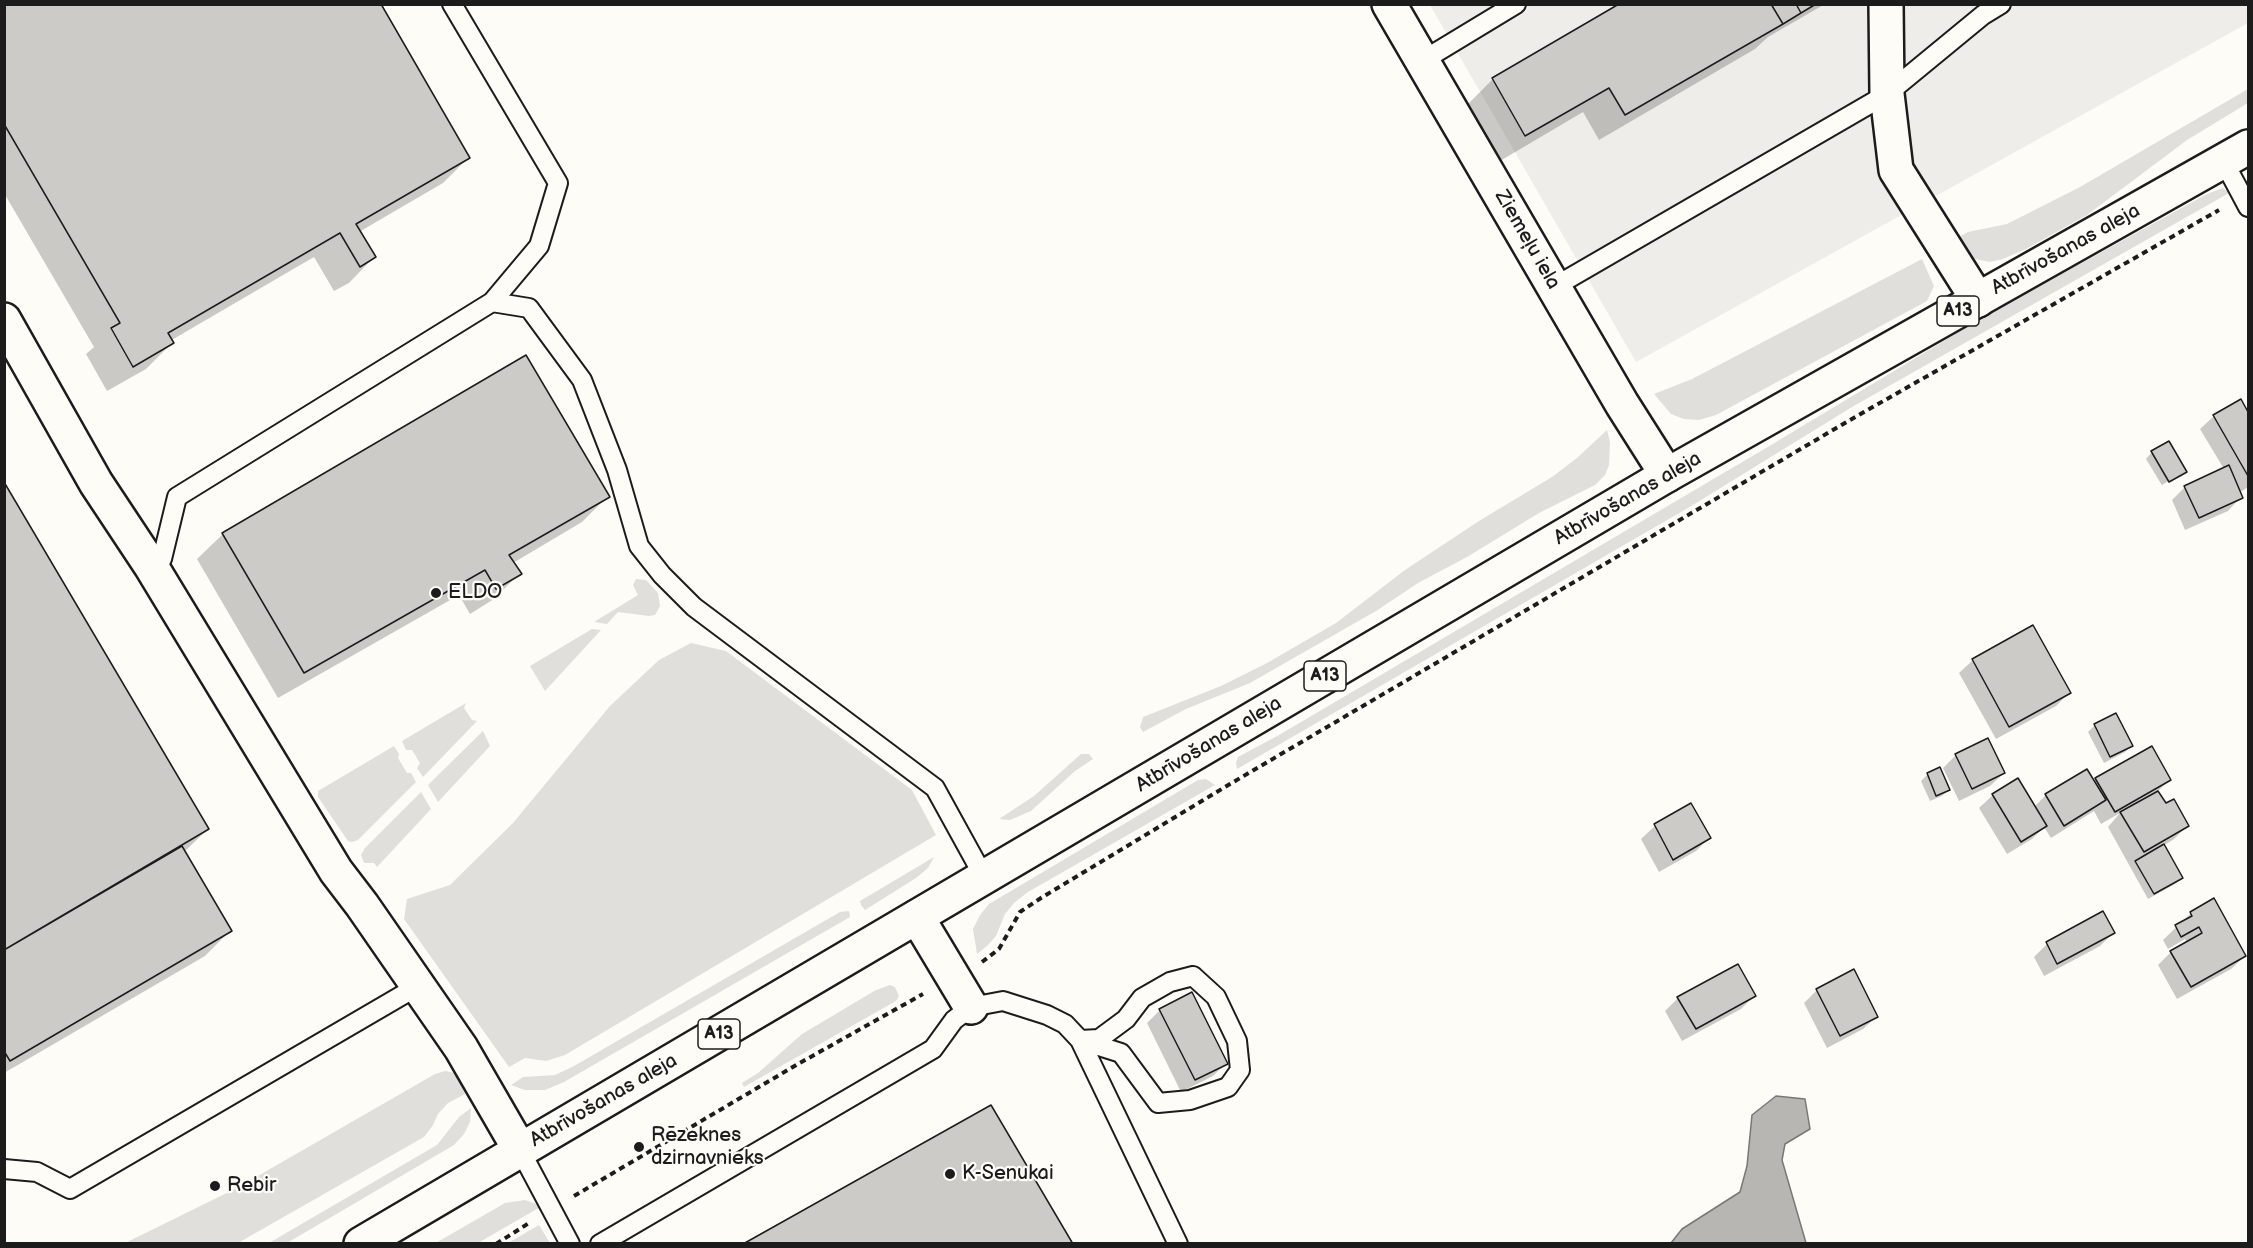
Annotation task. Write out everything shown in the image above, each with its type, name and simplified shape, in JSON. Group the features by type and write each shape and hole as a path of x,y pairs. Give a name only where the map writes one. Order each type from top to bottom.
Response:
{"main road":[{"name":"Ziemeļu iela","path":"1389,4 1622,404 1667,475"},
{"path":"1886,4 1887,94 1896,170 1978,300"},
{"name":"Atbrīvošanas aleja","path":"362,1244 1667,475 2236,154"},
{"path":"4,320 96,483 151,566 336,871 461,1048 520,1150"},
{"path":"917,917 971,1007"}],"lane":[{"path":"151,566 162,559 177,497 492,302 539,246 558,183 452,4"},
{"path":"1422,61 1516,4"},
{"path":"1554,287 1887,94 1983,15 2001,4"},
{"path":"2236,154 2246,202"},
{"path":"492,302 529,308 582,380 617,470 639,546 662,575 694,608 935,788 984,877"},
{"path":"1193,976 1216,997 1237,1041 1240,1070 1228,1087 1190,1100 1158,1103 1121,1053 1080,1040 1099,1039 1126,1019 1142,998 1170,982 1193,976"},
{"path":"4,1169 37,1172 70,1189 418,986"},
{"path":"600,1244 933,1049 954,1020 971,1007 1003,1001 1047,1015 1065,1024 1080,1040 1178,1244"},
{"path":"520,1150 570,1244"}],"path":[{"path":"496,1244 798,1064 982,963 999,949 1020,912 1090,868 1850,420 2246,202"}],"shaded area":[{"path":"2248,4 2248,23 1636,362 1430,5"},
{"path":"2248,89 2248,103 2187,140 2087,215 2026,249 1990,262 1975,259 1965,252 1955,239 1968,232 2007,224 2080,187"},
{"path":"2223,188 2229,193 1852,407 1688,508 1237,769 1238,757 1766,448 1987,315 2207,194"},
{"path":"1922,259 1934,286 1927,301 1716,415 1699,420 1684,419 1671,414 1654,394 1692,379"},
{"path":"1607,430 1610,442 1609,465 1605,475 1595,485 1539,513 1467,557 1418,583 1376,611 1250,683 1186,709 1143,732 1140,727 1143,717 1221,686 1267,663 1336,623 1405,570 1479,521 1552,477"},
{"path":"636,579 646,580 658,593 660,606 655,615 618,612 607,624 594,622 638,595 633,585"},
{"path":"592,629 601,630 545,691 530,666"},
{"path":"691,643 726,651 912,790 936,835 565,1055 546,1061 525,1058 509,1067 404,919 407,899 450,885 513,823 610,706 659,660"},
{"path":"466,703 464,708 472,720 477,721 423,777 417,768 420,763 412,750 406,750 402,741"},
{"path":"483,731 490,746 438,802 428,785"},
{"path":"394,746 407,773 411,773 416,782 358,840 348,841 318,797 318,791"},
{"path":"1081,754 1089,754 1093,759 1075,771 1031,811 1010,820 999,819 1034,796"},
{"path":"1206,779 1215,785 1028,892 1014,903 1005,914 996,936 977,954 973,929 989,904 1198,780"},
{"path":"421,792 431,809 377,867 374,863 364,863 361,855 365,848"},
{"path":"934,857 928,868 916,878 865,910 861,905 860,901"},
{"path":"849,911 850,917 564,1082 545,1090 525,1090 511,1085 523,1077 555,1075 574,1066 840,912"},
{"path":"890,985 895,987 899,996 896,1001 744,1087 742,1083 758,1073 802,1034 876,990"},
{"path":"445,1071 455,1073 465,1094 448,1103 438,1114 424,1137 238,1243 125,1243 237,1188 435,1074"},
{"path":"1776,1096 1805,1099 1810,1129 1785,1144 1782,1160 1806,1243 1671,1243 1682,1229 1740,1192 1747,1166 1752,1115"},
{"path":"471,1108 470,1122 464,1134 454,1145 287,1243 269,1243 437,1145 459,1117"},
{"path":"525,1200 542,1206 478,1243 434,1244 505,1203"},
{"path":"539,1225 550,1243 508,1243"}],"building":[{"path":"4,4 381,4 470,158 356,224 376,257 360,267 340,233 168,333 174,343 133,367 111,328 120,323 4,124"},
{"path":"1619,4 1771,4 1783,24 1625,115 1609,88 1525,136 1492,78"},
{"path":"1771,4 1796,4 1801,13 1783,24"},
{"path":"1796,4 1816,4 1801,13"},
{"path":"526,355 610,497 509,555 522,574 496,589 485,570 304,673 222,533"},
{"path":"2241,399 2248,412 2248,476 2213,415"},
{"path":"2169,441 2187,472 2169,482 2151,451"},
{"path":"2229,465 2243,498 2199,518 2184,486"},
{"path":"4,482 209,829 4,950"},
{"path":"2033,625 2071,693 2009,727 1972,659"},
{"path":"2116,713 2133,746 2110,757 2094,724"},
{"path":"1988,738 2005,773 1972,789 1955,754"},
{"path":"2152,746 2171,780 2115,812 2095,778"},
{"path":"1940,767 1950,790 1936,796 1927,773"},
{"path":"2087,769 2106,800 2064,826 2045,794"},
{"path":"2018,778 2047,826 2021,842 1992,794"},
{"path":"2158,791 2166,803 2174,799 2189,826 2144,852 2120,812"},
{"path":"1691,803 1711,838 1673,860 1654,824"},
{"path":"2164,844 2183,878 2154,894 2135,861"},
{"path":"182,846 232,931 10,1061 4,1051 4,950"},
{"path":"2214,898 2246,956 2191,987 2170,951 2202,933 2199,927 2181,937 2175,925 2192,916 2190,912"},
{"path":"2103,911 2115,933 2057,964 2046,942"},
{"path":"1738,964 1756,996 1696,1029 1677,997"},
{"path":"1854,969 1878,1017 1840,1036 1816,989"},
{"path":"1192,992 1228,1064 1195,1080 1159,1009"},
{"name":"K-Senukai","path":"991,1105 1073,1244 743,1244"}],"place":[{"name":"ELDO","path":"436,593"},
{"name":"Rēzeknes dzirnavnieks","path":"639,1147"},
{"name":"K-Senukai","path":"950,1174"},
{"name":"Rebir","path":"215,1186"}]}
